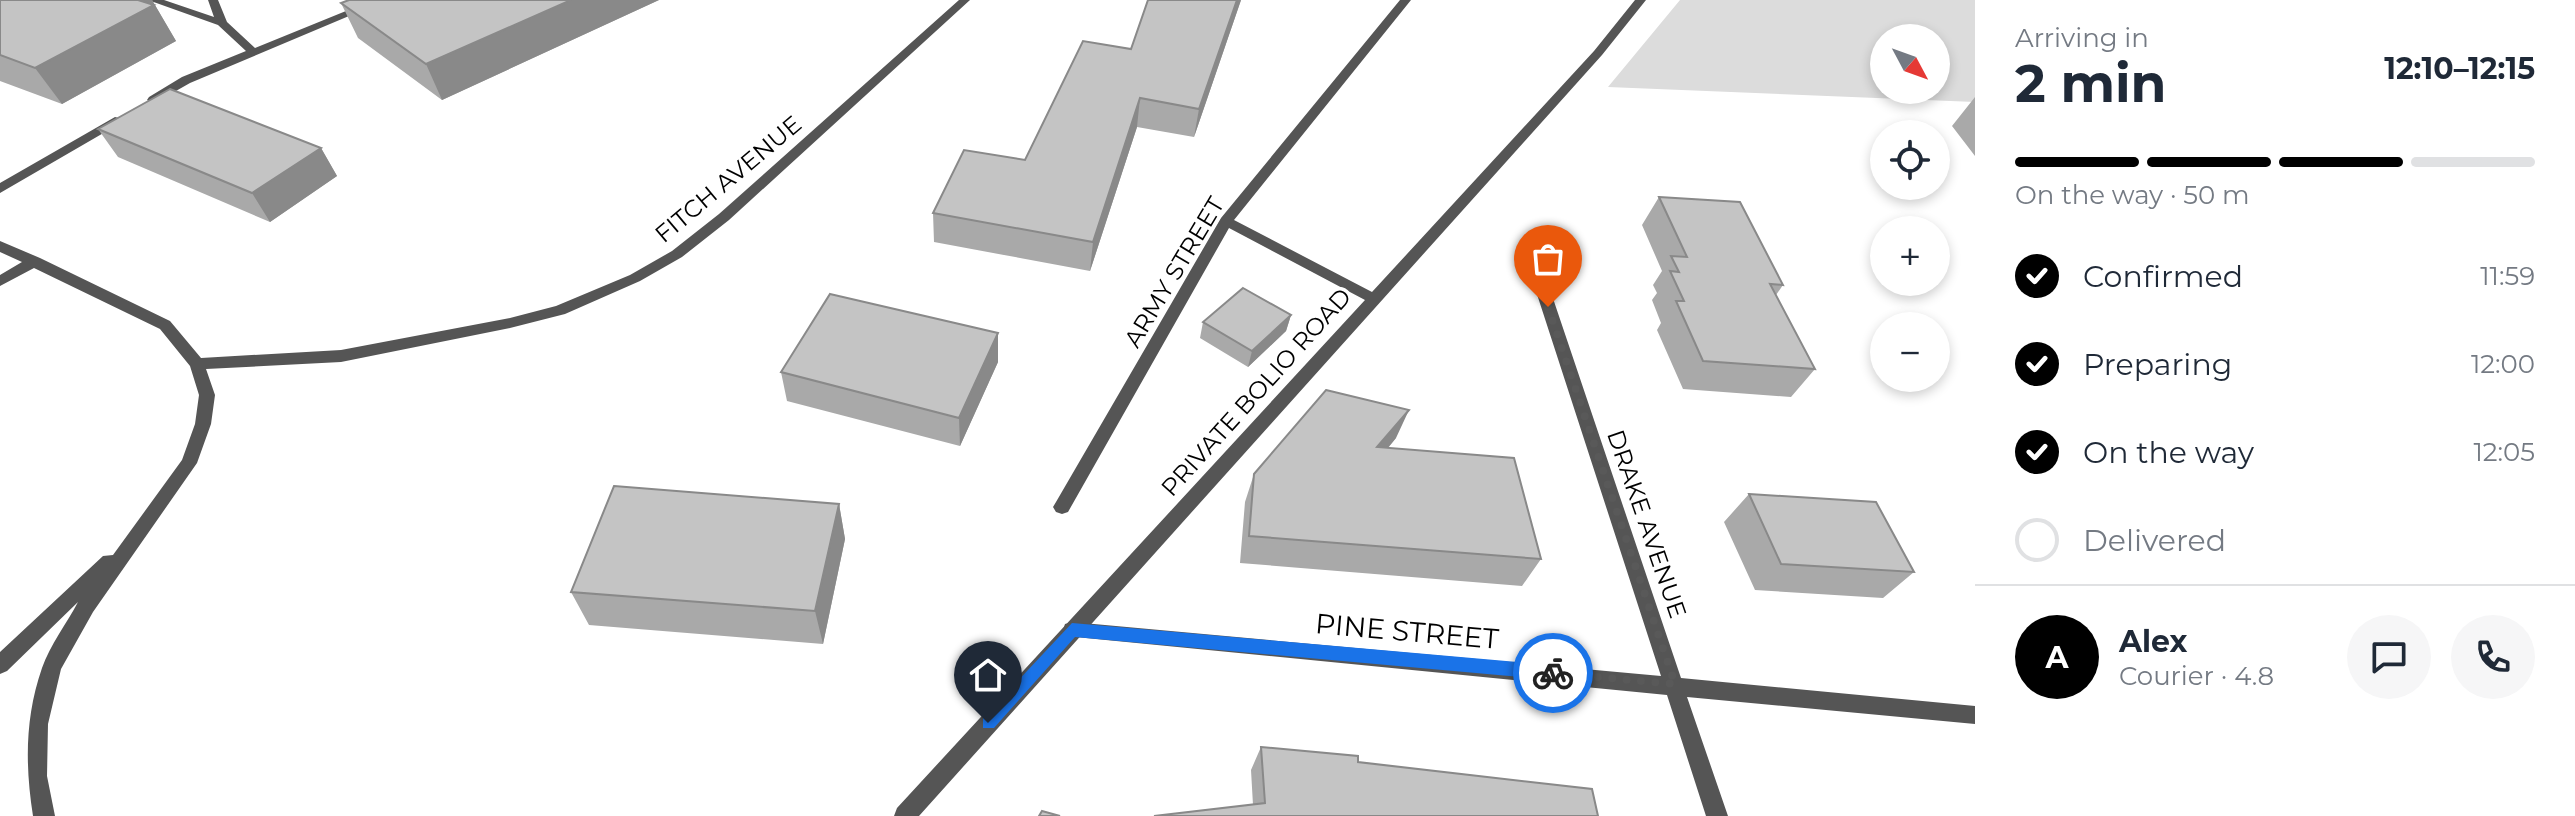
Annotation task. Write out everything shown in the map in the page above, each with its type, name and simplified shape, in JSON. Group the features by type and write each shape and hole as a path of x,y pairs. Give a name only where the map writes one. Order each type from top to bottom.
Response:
{"street":[{"path":"153,0 222,23 253,52"},
{"path":"213,0 222,23"},
{"path":"135,109 186,80 382,0"},
{"name":"FITCH AVENUE","path":"197,364 341,356 494,326 560,310 635,278 677,254 724,217 965,0"},
{"name":"ARMY STREET","path":"1062,507 1226,221 1406,0"},
{"name":"PRIVATE BOLIO ROAD","path":"905,816 1598,53 1641,0"},
{"path":"0,189 123,117"},
{"path":"1226,221 1374,299"},
{"path":"0,246 165,325 197,364 207,395 203,424 189,463 86,606 52,667 38,724 37,776 44,816"},
{"name":"DRAKE AVENUE","path":"1529,248 1717,816"},
{"path":"0,281 35,261"},
{"path":"0,665 136,535"},
{"name":"PINE STREET","path":"1072,630 1675,684 1975,715"}],"shaded area":[{"path":"1680,0 1975,0 1975,102 1950,101 1950,24 1870,24 1870,98 1608,87"}],"building":[{"path":"0,0 138,0 154,5 35,68 0,55"},
{"path":"349,0 571,0 426,64 341,3"},
{"path":"1148,0 1237,0 1199,109 1140,98 1093,242 933,213 964,150 1025,160 1083,41 1131,49"},
{"path":"170,89 321,148 252,193 98,129"},
{"path":"1659,197 1740,202 1783,285 1770,284 1815,369 1703,361 1676,301 1684,301 1670,271 1679,272 1671,256 1687,257"},
{"path":"1243,288 1291,315 1252,351 1203,322"},
{"path":"830,294 998,333 959,418 781,372"},
{"path":"1326,390 1409,410 1377,447 1514,458 1541,559 1249,536 1254,474"},
{"path":"614,486 839,504 815,611 571,592"},
{"path":"1749,494 1876,502 1914,572 1781,564"},
{"path":"1261,747 1358,756 1358,762 1592,789 1598,816 1154,816 1265,803"},
{"path":"1042,811 1060,816 1039,816"}],"way so far":[{"path":"1548,307 1675,684 1553,673"}],"route":[{"path":"988,723 1072,630 1133,633 1553,673"}]}
